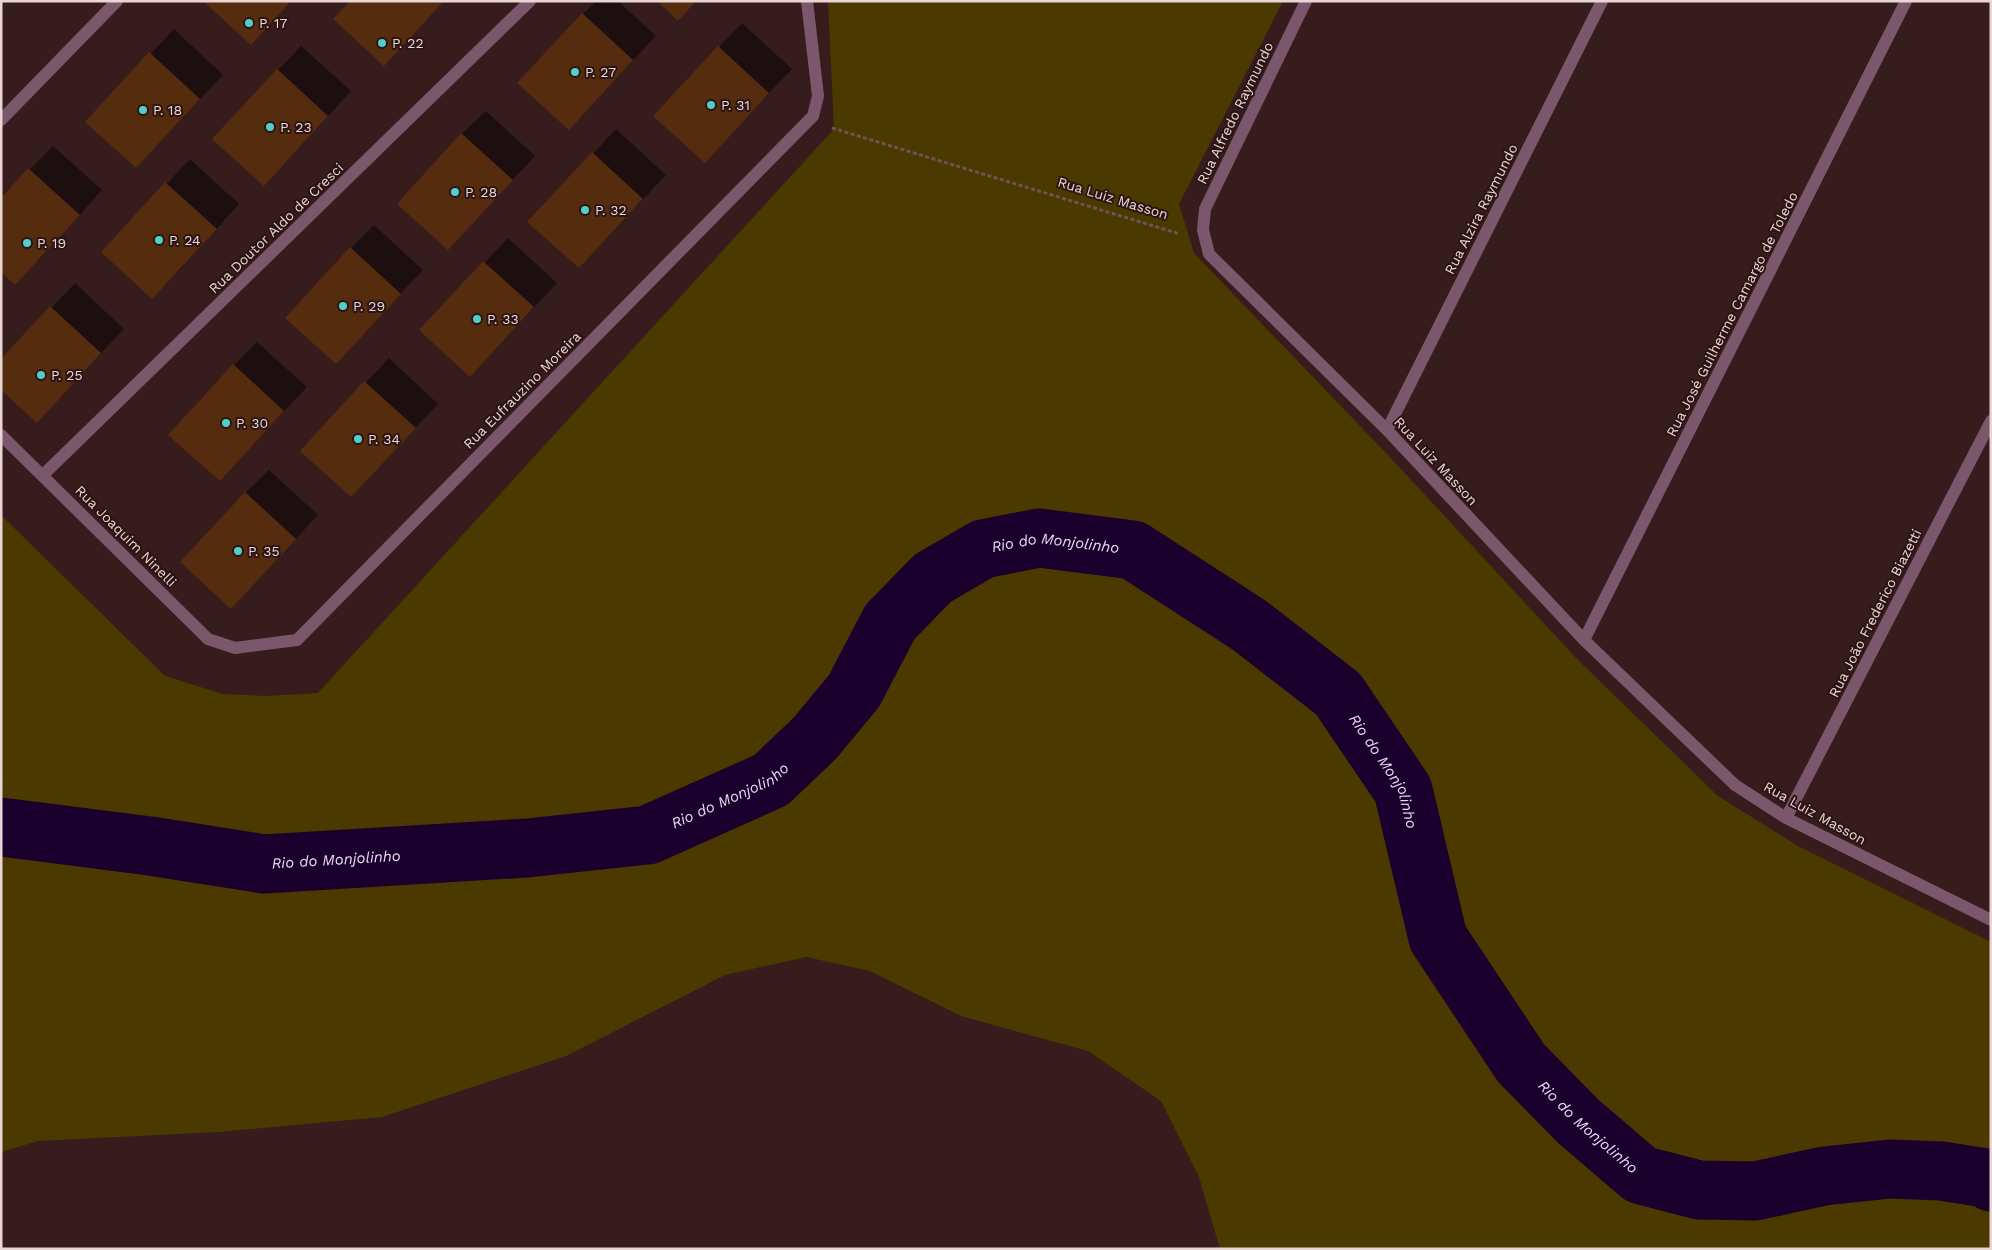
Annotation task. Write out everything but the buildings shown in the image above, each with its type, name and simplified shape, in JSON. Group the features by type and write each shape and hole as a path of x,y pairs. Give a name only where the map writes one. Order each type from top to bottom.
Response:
{"street":[{"path":"1,120 116,1"},
{"name":"Rua Doutor Aldo de Cresci","path":"43,475 530,1"},
{"path":"807,1 818,96 813,116"},
{"name":"Rua Alfredo Raymundo","path":"1204,241 1202,230 1205,209 1306,1"},
{"name":"Rua Alzira Raymundo","path":"1387,430 1602,1"},
{"name":"Rua José Guilherme Camargo de Toledo","path":"1584,640 1906,1"},
{"name":"Rua Eufrauzino Moreira","path":"235,648 296,640 813,116"},
{"name":"Rua Luiz Masson","path":"1204,241 1209,254 1387,430 1584,640 1735,785 1786,818 1991,920"},
{"name":"Rua João Frederico Biazetti","path":"1786,818 1991,422"},
{"name":"Rua Joaquim Ninelli","path":"1,435 208,639 235,648"}],"path":[{"name":"Rua Luiz Masson","path":"813,116 834,129 1204,241"}],"shaded area":[{"path":"828,1 1283,1 1179,204 1194,253 1386,453 1578,660 1718,796 1798,846 1991,942 1991,1249 1220,1249 1199,1177 1161,1101 1088,1051 961,1016 870,971 806,957 725,975 566,1056 382,1117 218,1132 38,1141 1,1152 1,515 165,676 223,694 266,696 318,693 834,129"}],"waterway":[{"name":"Rio do Monjolinho","path":"1,827 150,846 264,864 527,848 648,835 771,780 815,738 854,691 890,622 933,578 983,549 1039,538 1133,550 1249,625 1338,694 1403,790 1438,938 1521,1063 1579,1122 1641,1175 1699,1190 1755,1191 1824,1176 1890,1169 1941,1171 1986,1178 1991,1182"}],"place":[{"name":"P. 17","path":"249,23"},
{"name":"P. 22","path":"382,43"},
{"name":"P. 27","path":"575,72"},
{"name":"P. 31","path":"711,105"},
{"name":"P. 18","path":"143,110"},
{"name":"P. 23","path":"270,127"},
{"name":"P. 28","path":"455,192"},
{"name":"P. 32","path":"585,210"},
{"name":"P. 24","path":"159,240"},
{"name":"P. 19","path":"27,243"},
{"name":"P. 29","path":"343,306"},
{"name":"P. 33","path":"477,319"},
{"name":"P. 25","path":"41,375"},
{"name":"P. 30","path":"226,423"},
{"name":"P. 34","path":"358,439"},
{"name":"P. 35","path":"238,551"}]}
